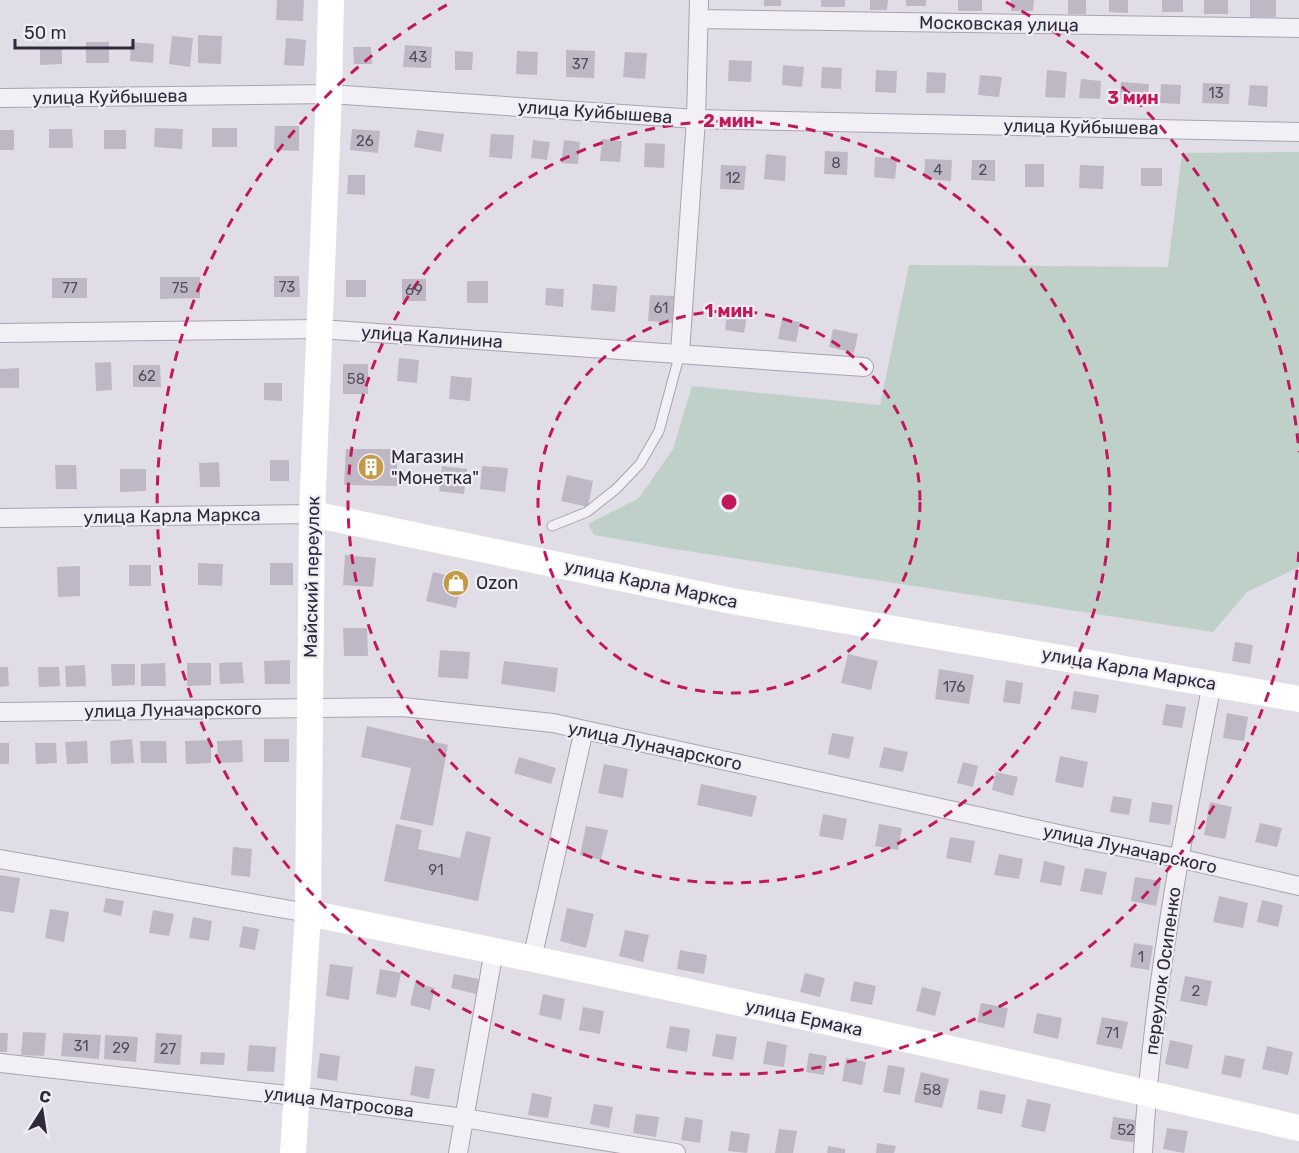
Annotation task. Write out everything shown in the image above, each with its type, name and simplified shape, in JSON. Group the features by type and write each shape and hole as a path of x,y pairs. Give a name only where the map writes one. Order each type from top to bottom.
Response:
{"main road":[{"name":"Майский переулок","path":"293,1153 308,913 312,514 331,0"},
{"name":"улица Карла Маркса","path":"312,514 732,601 1299,699"},
{"name":"улица Ермака","path":"308,913 494,950 1299,1128"}],"street":[{"path":"680,353 696,119 699,0"},
{"name":"Московская улица","path":"699,19 1299,28"},
{"name":"улица Куйбышева","path":"0,98 329,94 696,119 1299,132"},
{"name":"улица Калинина","path":"0,333 320,329 864,367"},
{"name":"улица Карла Маркса","path":"0,518 312,514"},
{"name":"переулок Осипенко","path":"1143,1153 1146,1093 1178,858 1212,683"},
{"name":"улица Луначарского","path":"0,712 403,707 553,723 1299,886"},
{"path":"532,959 584,730"},
{"path":"0,859 308,913"},
{"path":"458,1153 494,950"},
{"name":"улица Матросова","path":"0,1064 296,1096 464,1118 676,1153"}],"lane":[{"path":"552,526 587,512 616,489 640,464 659,431 680,353"}],"shaded area":[{"path":"1299,152 1299,567 1247,592 1213,632 668,548 594,535 588,524 639,498 673,449 692,386 880,405 909,265 1168,267 1182,153"}],"building":[{"path":"277,0 304,0 303,21 276,20"},
{"path":"764,0 781,0 781,6 764,6"},
{"path":"821,0 845,0 845,7 821,7"},
{"path":"870,0 888,0 887,10 870,10"},
{"path":"906,0 926,0 926,6 906,6"},
{"path":"958,0 982,0 982,11 958,11"},
{"path":"1011,0 1034,0 1033,11 1011,11"},
{"path":"1068,0 1086,0 1086,14 1068,14"},
{"path":"1109,0 1128,0 1128,13 1109,12"},
{"path":"1162,0 1183,0 1183,12 1162,12"},
{"path":"1204,0 1228,0 1228,14 1204,14"},
{"path":"1250,0 1276,0 1276,17 1250,17"},
{"path":"198,35 222,36 221,64 198,63"},
{"path":"172,36 193,38 190,67 169,64"},
{"path":"286,38 306,40 304,66 284,65"},
{"path":"86,42 109,42 109,63 86,63"},
{"path":"131,42 154,44 153,63 130,61"},
{"path":"405,45 432,47 431,68 403,67"},
{"path":"62,47 62,64 40,65 40,48"},
{"path":"353,47 371,47 372,64 354,64"},
{"path":"566,50 595,51 594,78 566,77"},
{"path":"455,51 473,52 472,70 455,70"},
{"path":"517,51 538,52 537,75 516,74"},
{"path":"625,52 647,53 645,79 623,77"},
{"path":"729,60 752,61 751,82 728,81"},
{"path":"783,65 804,67 802,87 782,85"},
{"path":"822,67 842,68 841,89 821,88"},
{"path":"876,70 897,71 896,93 875,92"},
{"path":"1047,70 1067,72 1065,98 1045,97"},
{"path":"927,72 946,73 945,93 926,93"},
{"path":"980,75 1002,77 999,97 978,95"},
{"path":"1081,79 1101,81 1100,99 1079,98"},
{"path":"1121,82 1149,84 1148,103 1120,100"},
{"path":"1203,83 1230,84 1229,104 1202,103"},
{"path":"1161,84 1181,85 1180,104 1160,103"},
{"path":"1250,85 1268,86 1267,107 1248,105"},
{"path":"275,126 299,126 299,151 274,150"},
{"path":"155,128 183,129 182,149 154,147"},
{"path":"212,128 237,128 237,147 212,147"},
{"path":"49,129 72,129 73,148 49,148"},
{"path":"352,129 380,131 378,153 350,150"},
{"path":"0,130 14,130 14,150 0,150"},
{"path":"104,130 126,130 126,149 104,149"},
{"path":"417,130 444,134 441,152 414,147"},
{"path":"491,134 514,135 512,159 489,157"},
{"path":"602,139 622,141 620,162 600,161"},
{"path":"533,140 550,142 547,160 531,158"},
{"path":"564,140 580,142 578,164 561,163"},
{"path":"645,143 665,144 664,168 644,167"},
{"path":"825,151 848,152 847,175 824,174"},
{"path":"766,154 786,156 785,181 764,179"},
{"path":"875,157 897,159 895,179 874,177"},
{"path":"925,159 952,160 951,181 924,179"},
{"path":"972,160 995,160 995,181 971,180"},
{"path":"1025,164 1044,164 1044,187 1025,187"},
{"path":"721,165 746,166 744,190 720,189"},
{"path":"1080,165 1104,166 1103,189 1079,188"},
{"path":"1141,168 1162,168 1162,186 1141,186"},
{"path":"348,175 365,175 365,195 347,194"},
{"path":"274,276 299,276 300,297 274,297"},
{"path":"160,277 200,277 200,298 160,299"},
{"path":"52,278 87,278 87,298 52,298"},
{"path":"402,279 426,279 426,301 402,301"},
{"path":"346,280 366,280 366,297 346,297"},
{"path":"467,281 488,281 488,303 467,303"},
{"path":"593,284 617,286 615,312 591,310"},
{"path":"546,288 564,289 563,307 545,305"},
{"path":"650,295 674,296 672,323 648,321"},
{"path":"727,312 747,315 744,333 725,330"},
{"path":"782,319 800,322 796,342 778,339"},
{"path":"833,329 858,334 854,353 829,347"},
{"path":"399,358 419,360 417,383 397,381"},
{"path":"111,362 112,390 96,391 95,363"},
{"path":"343,364 368,364 368,394 343,394"},
{"path":"133,365 160,365 161,387 133,387"},
{"path":"19,368 19,388 0,388 0,369"},
{"path":"451,376 472,378 470,401 449,399"},
{"path":"264,383 282,383 282,401 264,400"},
{"name":"Магазин \"Монетка\"","path":"346,449 397,449 397,486 344,485"},
{"path":"270,460 289,460 289,481 270,481"},
{"path":"219,462 220,487 200,487 199,463"},
{"path":"55,465 76,465 77,489 56,489"},
{"path":"442,466 467,469 464,494 439,491"},
{"path":"482,466 508,468 505,492 480,489"},
{"path":"120,469 146,469 146,491 120,492"},
{"path":"567,475 593,481 588,507 561,501"},
{"path":"345,555 376,558 373,587 343,585"},
{"path":"198,563 223,564 222,586 198,585"},
{"path":"270,563 293,563 293,585 270,585"},
{"path":"129,565 151,565 151,586 129,586"},
{"path":"80,566 80,596 58,597 57,567"},
{"path":"433,572 463,579 456,608 426,601"},
{"path":"343,628 367,628 368,656 344,656"},
{"path":"1235,642 1253,645 1250,664 1232,661"},
{"path":"440,650 470,652 468,679 438,677"},
{"path":"848,654 878,661 871,690 841,683"},
{"path":"290,660 290,684 265,684 264,661"},
{"path":"504,661 558,668 555,692 501,684"},
{"path":"242,662 244,683 220,684 219,663"},
{"path":"165,663 166,686 141,686 141,664"},
{"path":"187,663 211,663 211,685 187,686"},
{"path":"111,664 135,664 135,685 112,686"},
{"path":"85,665 86,686 66,687 65,666"},
{"path":"0,667 8,667 9,686 0,687"},
{"path":"38,667 59,667 60,686 39,687"},
{"path":"939,669 974,675 969,704 935,699"},
{"path":"1006,680 1023,683 1020,704 1003,702"},
{"path":"1074,691 1099,695 1096,713 1071,709"},
{"path":"1166,704 1186,707 1182,728 1162,725"},
{"path":"1227,713 1248,717 1244,741 1223,738"},
{"path":"367,726 448,745 433,826 400,819 411,768 361,757"},
{"path":"832,733 854,737 849,759 828,754"},
{"path":"132,739 134,763 111,764 110,741"},
{"path":"264,739 289,739 289,762 264,762"},
{"path":"211,740 211,763 186,764 185,741"},
{"path":"242,740 243,762 218,763 217,741"},
{"path":"87,741 88,763 67,764 65,742"},
{"path":"140,741 166,741 167,763 141,763"},
{"path":"0,743 9,743 9,764 0,764"},
{"path":"35,743 56,743 57,763 36,764"},
{"path":"884,747 908,752 903,772 879,767"},
{"path":"1060,756 1088,762 1083,788 1055,782"},
{"path":"519,757 556,768 551,784 514,773"},
{"path":"963,762 978,766 973,787 957,783"},
{"path":"604,764 628,769 623,798 598,793"},
{"path":"996,772 1018,777 1013,796 992,790"},
{"path":"701,784 757,796 752,817 697,805"},
{"path":"1113,796 1132,799 1129,815 1110,812"},
{"path":"1152,802 1173,805 1170,825 1149,822"},
{"path":"1210,802 1232,807 1225,839 1204,835"},
{"path":"823,814 847,819 843,840 819,836"},
{"path":"1260,823 1282,828 1277,847 1255,842"},
{"path":"396,824 422,830 418,849 460,858 466,831 491,837 478,901 384,881"},
{"path":"879,824 902,828 898,850 875,846"},
{"path":"586,826 608,830 601,860 580,855"},
{"path":"950,837 975,841 971,863 946,858"},
{"path":"233,847 252,849 250,877 231,875"},
{"path":"999,854 1023,859 1019,879 994,875"},
{"path":"1044,861 1065,866 1061,886 1040,882"},
{"path":"1085,868 1107,872 1102,895 1080,891"},
{"path":"0,875 20,878 14,913 0,911"},
{"path":"1135,877 1161,881 1156,906 1131,901"},
{"path":"1219,896 1248,903 1243,928 1213,922"},
{"path":"106,898 124,901 121,916 103,912"},
{"path":"1262,900 1283,905 1278,927 1257,922"},
{"path":"567,908 594,914 586,948 560,941"},
{"path":"50,909 69,912 64,942 45,938"},
{"path":"153,910 174,914 169,936 149,933"},
{"path":"193,917 212,921 209,941 189,938"},
{"path":"243,926 259,929 255,950 239,947"},
{"path":"625,930 649,935 643,962 619,956"},
{"path":"1134,943 1153,946 1149,970 1130,967"},
{"path":"680,950 707,955 704,974 677,969"},
{"path":"330,964 353,967 349,1000 326,996"},
{"path":"380,969 401,973 396,998 376,994"},
{"path":"805,973 825,978 820,997 800,992"},
{"path":"454,974 479,979 476,994 451,988"},
{"path":"1185,976 1212,981 1207,1006 1180,1001"},
{"path":"854,981 876,986 872,1005 850,1001"},
{"path":"415,983 435,988 430,1010 410,1005"},
{"path":"922,987 941,992 935,1016 916,1011"},
{"path":"543,994 565,999 561,1020 539,1015"},
{"path":"981,1003 1008,1008 1004,1028 977,1022"},
{"path":"583,1007 604,1011 600,1034 579,1030"},
{"path":"1037,1013 1062,1018 1058,1039 1033,1033"},
{"path":"1102,1017 1128,1022 1122,1049 1096,1044"},
{"path":"670,1026 690,1029 687,1052 666,1048"},
{"path":"23,1032 46,1033 44,1056 21,1055"},
{"path":"0,1033 8,1033 7,1052 0,1052"},
{"path":"63,1033 101,1035 99,1059 61,1056"},
{"path":"156,1033 182,1035 180,1065 154,1063"},
{"path":"716,1034 737,1037 733,1060 712,1056"},
{"path":"105,1035 138,1037 136,1062 104,1059"},
{"path":"1170,1040 1193,1045 1188,1069 1165,1064"},
{"path":"767,1041 787,1045 784,1067 763,1064"},
{"path":"249,1045 276,1047 274,1072 247,1071"},
{"path":"1267,1046 1293,1052 1288,1075 1262,1069"},
{"path":"201,1052 225,1053 224,1065 200,1064"},
{"path":"320,1053 340,1056 337,1081 317,1078"},
{"path":"809,1053 827,1056 824,1075 806,1072"},
{"path":"1225,1055 1245,1059 1241,1078 1221,1074"},
{"path":"846,1058 866,1062 862,1085 842,1081"},
{"path":"888,1065 905,1068 900,1095 883,1092"},
{"path":"415,1066 435,1069 429,1099 410,1095"},
{"path":"921,1072 949,1079 942,1108 914,1102"},
{"path":"980,1090 1006,1095 1002,1114 977,1109"},
{"path":"532,1093 552,1097 548,1118 528,1115"},
{"path":"1027,1099 1051,1104 1045,1132 1021,1127"},
{"path":"594,1104 613,1107 609,1128 590,1124"},
{"path":"636,1114 659,1117 656,1137 633,1133"},
{"path":"685,1117 703,1120 700,1143 681,1140"},
{"path":"1113,1117 1142,1121 1139,1143 1110,1139"},
{"path":"1167,1128 1188,1131 1184,1153 1163,1149"},
{"path":"779,1129 797,1131 793,1153 775,1153"},
{"path":"731,1131 750,1134 747,1153 728,1151"},
{"path":"877,1143 896,1146 894,1153 876,1153"},
{"path":"828,1146 845,1149 845,1153 827,1153"}],"place":[{"name":"Магазин \"Монетка\"","path":"371,467"},
{"name":"Ozon","path":"456,583"}]}
